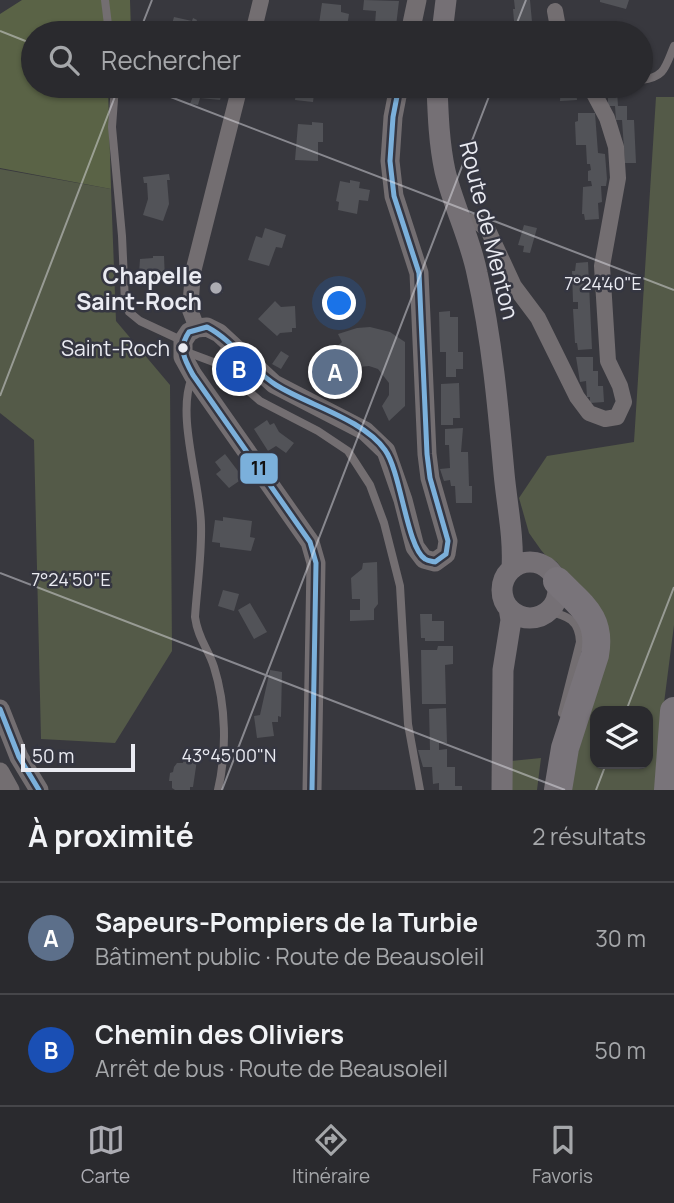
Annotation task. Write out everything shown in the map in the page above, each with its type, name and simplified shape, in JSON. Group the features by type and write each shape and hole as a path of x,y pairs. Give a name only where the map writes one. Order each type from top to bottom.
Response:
{"highway":[{"path":"548,572 587,611 597,630 595,655 565,748 558,790"},
{"path":"667,790 674,711"}],"main road":[{"path":"443,21 446,0"},
{"name":"Route de Menton","path":"438,98 445,172 477,269 490,335 510,512 512,569"},
{"name":"Route de Menton","path":"510,512 530,552 548,572"},
{"path":"502,790 503,670 510,620 503,592 504,582 512,569 520,563 548,572 557,598 519,641 504,686"},
{"path":"509,608 525,617 542,614"}],"street":[{"path":"256,21 261,0"},
{"path":"413,21 417,0"},
{"path":"555,11 557,21"},
{"path":"237,98 193,272 185,363 310,542 316,563 312,790"},
{"path":"187,340 207,327 219,333 274,384 365,431 386,451 403,500 415,547 424,559 435,562 446,554 448,541 430,478 427,454 419,273 394,196 390,161 397,98"},
{"path":"461,220 479,223 488,230 514,286 538,318 577,397 589,413 605,419 617,417 624,402 608,361 601,266 618,178 616,147 599,98"},
{"path":"0,709 15,748 39,790"},
{"path":"0,772 10,790"}],"lane":[{"path":"106,0 108,21"},
{"path":"653,78 661,75 674,46"},
{"path":"114,98 112,127 125,302 129,312 140,321 187,340 260,401 318,431 348,451 370,485 384,523 400,586 408,724 420,790"},
{"path":"216,363 229,342"},
{"path":"193,375 187,390 188,422 201,523 195,617 197,632 214,665 221,704 224,740 218,790"},
{"path":"542,614 570,618 579,633 580,642 559,723"},
{"path":"562,713 597,630"}],"green space":[{"path":"22,0 130,0 131,21 21,21 21,98 108,98 111,189 0,168 0,14"},
{"path":"656,97 674,97 674,625 658,750 657,790 570,790 571,777 590,709 590,769 653,769 653,706 591,706 601,670 569,578 557,562 547,557 529,533 519,498 547,456 634,442"},
{"path":"0,169 111,189 116,321 170,385 172,651 115,743 41,739 34,440 0,413"},
{"path":"541,758 537,790 511,790 511,761"}],"building":[{"path":"364,0 399,1 397,21 375,21 376,11 363,10"},
{"path":"514,0 530,0 532,21 514,21"},
{"path":"600,0 629,0 626,9"},
{"path":"322,3 341,5 341,12 349,14 348,21 319,21"},
{"path":"174,17 192,21 173,21"},
{"path":"192,98 200,98 198,105 190,104"},
{"path":"295,98 314,98 313,102"},
{"path":"560,98 577,98 577,100 560,101"},
{"path":"608,98 617,98 618,106 627,106 627,120 634,120 636,163 625,163 622,120 616,120 615,106 608,106"},
{"path":"578,113 595,113 598,153 605,154 607,179 606,186 601,186 599,219 585,220 582,214 583,187 592,186 591,181 588,181 588,171 591,170 590,164 587,164 586,145 576,145 575,122 578,121"},
{"path":"312,122 323,123 323,142 318,142 318,161 295,160 298,124 312,125"},
{"path":"169,174 169,204 163,221 143,215 148,199 147,183 144,183 143,177"},
{"path":"350,180 360,182 359,188 370,190 368,201 359,200 357,214 338,210 339,202 336,201 340,181 350,183"},
{"path":"524,225 537,228 530,253 523,252 524,246 518,245"},
{"path":"265,228 286,235 282,248 276,247 269,266 248,260 256,236 262,238"},
{"path":"164,256 165,280 147,281 146,273 139,274 140,259"},
{"path":"588,262 592,349 578,350 575,343 573,309 578,309 578,302 573,302 572,271 575,271 576,263"},
{"name":"Chapelle Saint-Roch","path":"210,283 223,283 223,293 210,293"},
{"path":"275,301 281,307 295,306 296,328 292,328 292,332 280,333 277,336 258,319"},
{"path":"450,311 450,317 458,317 458,352 463,352 463,369 456,369 456,377 446,377 446,352 440,352 439,312"},
{"path":"370,327 390,332 405,342 405,406 389,421 382,406 389,395 389,383 378,369 358,367 346,387 314,386 323,359 342,342 338,334"},
{"path":"281,351 289,356 281,369 272,364"},
{"path":"576,357 593,357 593,371 598,371 598,386 603,386 604,402 590,403 586,381 580,382"},
{"path":"459,383 460,418 453,418 453,425 441,425 441,384"},
{"path":"267,420 270,425 274,423 279,432 294,443 286,453 276,446 268,451 254,429"},
{"path":"463,428 461,452 468,452 472,503 456,503 455,486 451,486 450,480 444,481 440,469 450,468 445,429"},
{"path":"225,454 242,479 229,488 216,474 221,470 215,462"},
{"path":"223,517 252,521 250,537 255,538 251,551 220,547 220,543 212,542 215,520 223,521"},
{"path":"377,562 378,604 374,609 374,620 350,621 350,610 360,610 360,599 352,599 351,578 362,569 363,563"},
{"path":"223,590 239,594 234,611 218,606"},
{"path":"250,603 267,632 254,639 238,610"},
{"path":"420,614 432,614 432,621 444,621 444,641 425,641 425,638 421,638"},
{"path":"438,646 453,646 453,664 445,665 446,704 422,704 421,650 437,650"},
{"path":"270,670 282,672 281,717 278,716 278,722 272,722 274,736 257,738 254,716 260,715"},
{"path":"446,708 447,743 439,743 439,750 447,749 447,767 455,767 455,786 462,786 462,790 439,790 439,783 433,784 432,767 423,767 418,750 430,750 429,709"},
{"path":"184,755 194,755 197,760 193,787 190,787 190,790 175,790 172,788 172,781 169,781 170,773 177,763 183,763"}],"transit line":[{"name":"11","path":"312,790 316,563 310,542 193,375 183,348 189,332 207,327 226,340 276,385 349,421 375,439 391,461 413,540 419,552 425,559 435,562 446,554 448,541 430,478 427,454 419,273 394,196 390,161 397,98"},
{"name":"11","path":"0,709 19,757 39,790"}],"place":[{"name":"Chapelle Saint-Roch","path":"216,288"},
{"name":"Saint-Roch","path":"183,348"},
{"name":"Chemin des Oliviers","path":"239,369"},
{"name":"Sapeurs-Pompiers de la Turbie","path":"335,372"}]}
